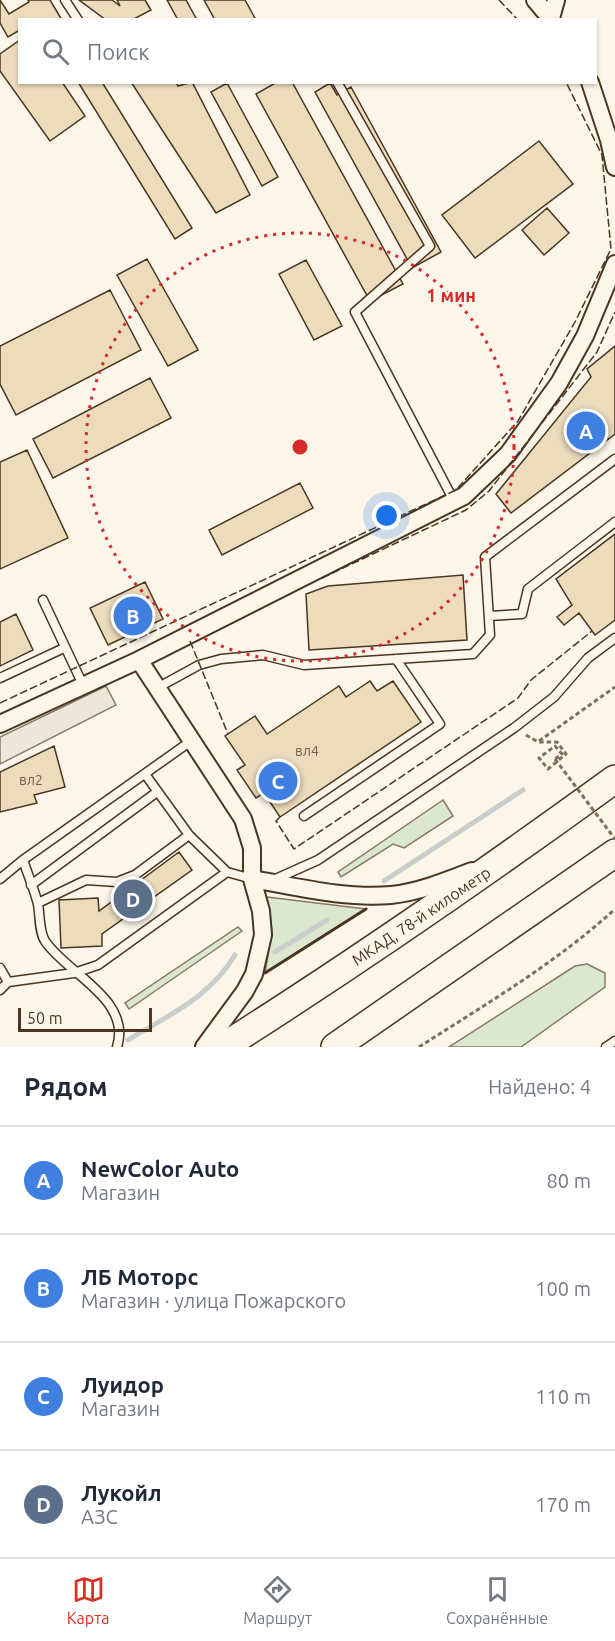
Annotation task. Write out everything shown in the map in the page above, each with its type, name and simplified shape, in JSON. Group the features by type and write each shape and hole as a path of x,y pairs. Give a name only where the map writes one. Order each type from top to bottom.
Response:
{"highway":[{"name":"МКАД, 78-й километр","path":"223,1047 335,975 504,860 615,779"},
{"path":"335,1047 615,853"}],"street":[{"path":"535,0 551,18"},
{"path":"552,18 556,0"},
{"path":"591,84 609,140 615,167"},
{"path":"0,724 139,660 464,496 508,454 559,384 585,336 615,264"},
{"path":"139,660 243,819 260,881 263,935 258,961 245,991 204,1047"},
{"path":"260,881 343,895 392,895 432,886 504,860"}],"lane":[{"path":"65,0 77,18"},
{"path":"338,84 430,246 355,312 454,501"},
{"path":"157,688 199,665 221,659 263,655 304,665 473,654 490,635 485,557 615,459"},
{"path":"489,616 522,614 528,589 615,522"},
{"path":"43,600 84,687"},
{"path":"145,774 189,835 227,872 260,881 318,860 514,728 554,698 588,658 615,638"},
{"path":"0,678 64,648"},
{"path":"304,816 440,724 396,659"},
{"path":"0,879 23,860 190,741"},
{"path":"31,885 157,792"},
{"path":"38,903 86,880 117,882 135,875 189,835"},
{"path":"23,860 38,903 44,939 74,973 102,995 115,1014 120,1040 117,1047"},
{"path":"0,990 8,982 74,973 98,965 227,872"},
{"path":"0,968 8,982"},
{"path":"606,1047 615,1041"}],"path":[{"path":"615,687 538,742 558,742 566,754 548,769 539,758 555,746 562,754 555,759 615,839"},
{"path":"419,1047 513,988 615,909"}],"green space":[{"path":"443,800 453,816 404,848 393,844 341,877 338,872"},
{"path":"267,897 366,909 265,973 272,930"},
{"path":"238,927 242,931 129,1009 125,1003"},
{"path":"587,964 605,973 605,987 521,1047 449,1047 575,966"}],"shaded area":[{"path":"106,686 116,705 0,764 0,737"}],"building":[{"path":"0,0 9,14 29,2 28,0 50,0 61,18 18,18 18,31 8,37 0,23"},
{"path":"79,0 112,0 120,6 117,0 145,0 151,10 136,18 103,18"},
{"path":"167,0 186,0 196,18 177,18"},
{"path":"204,0 245,0 255,18 214,18"},
{"path":"18,41 18,84 63,84 85,116 50,141 0,71 0,54"},
{"path":"79,84 103,84 192,228 175,239"},
{"path":"132,84 177,84 178,86 193,84 250,195 216,213"},
{"path":"228,84 278,177 262,186 211,92"},
{"path":"274,84 293,84 403,284 370,301 256,94"},
{"path":"328,84 337,95 351,87 441,252 412,268 315,92"},
{"path":"539,141 573,184 475,258 442,215"},
{"path":"547,208 569,233 544,255 522,230"},
{"path":"147,259 198,350 168,366 117,275"},
{"path":"306,260 342,326 314,340 279,274"},
{"path":"110,290 141,350 16,415 0,384 0,346"},
{"path":"615,346 615,434 511,513 496,494 591,377 587,369"},
{"path":"150,378 171,418 53,478 33,439"},
{"path":"27,450 68,538 0,569 0,462"},
{"path":"300,483 313,508 222,555 209,530"},
{"path":"615,534 615,620 595,635 579,613 564,625 557,617 572,605 556,579"},
{"path":"463,575 467,640 309,650 306,594 328,586"},
{"path":"145,582 163,619 108,645 90,608"},
{"path":"16,614 33,650 0,666 0,622"},
{"path":"370,681 377,691 393,681 421,722 280,817 264,793 256,798 237,770 245,765 225,736 255,716 267,734 339,686 346,697"},
{"path":"54,746 65,787 34,795 37,803 0,812 0,772"},
{"path":"179,852 192,870 102,934 102,946 61,948 59,900 98,898 99,911"}],"waterway":[{"path":"384,881 523,790"},
{"path":"275,952 327,920"},
{"path":"128,1040 201,994 225,970 235,955"}],"fence":[{"path":"499,0 516,18"},
{"path":"0,703 456,490 518,421 575,322 611,249 602,155 567,84"},
{"path":"322,578 466,510 489,491 597,352 615,312"},
{"path":"280,817 276,821 294,849 518,698 531,680 592,631"},
{"path":"190,641 228,734"}],"wall":[{"path":"265,973 366,909"}],"place":[{"name":"NewColor Auto","path":"586,431"},
{"name":"ЛБ Моторс","path":"133,616"},
{"name":"Луидор","path":"278,781"},
{"name":"Лукойл","path":"133,899"}]}
